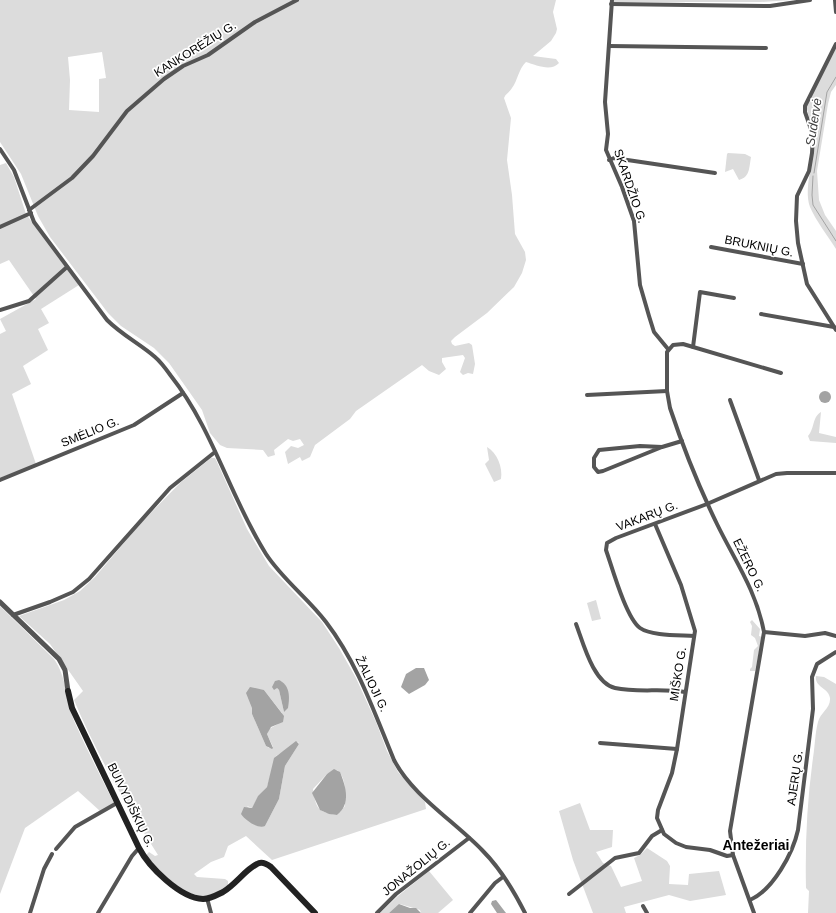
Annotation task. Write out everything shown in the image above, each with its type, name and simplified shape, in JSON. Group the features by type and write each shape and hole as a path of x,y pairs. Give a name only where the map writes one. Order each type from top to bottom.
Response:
{"main road":[{"name":"BUIVYDIŠKIŲ G.","path":"68,691 72,708 139,848 153,868 172,884 194,897 207,898"},
{"path":"207,898 232,886 258,864 264,863 271,867 315,913"}],"street":[{"name":"KANKORĖŽIŲ G.","path":"0,227 30,212 72,178 93,156 127,111 164,79 183,66 208,55 255,22 297,0"},
{"path":"612,2 770,6 810,0"},
{"path":"835,0 836,12"},
{"name":"SKARDŽIO G.","path":"612,2 604,112 608,134 606,150 609,160 620,181 634,221 640,284 654,332 668,348"},
{"path":"835,329 809,288 798,243 796,200 798,192 809,171 813,135 805,112 805,106 836,44"},
{"path":"608,46 766,48"},
{"name":"ŽALIOJI G.","path":"0,149 14,170 30,212 45,237 67,267 107,320 117,330 156,358 183,393 196,413 246,517 267,555 278,570 310,601 327,622 357,672 370,699 400,772 423,796 490,858 525,913"},
{"path":"609,160 614,158 715,173"},
{"name":"BRUKNIŲ G.","path":"711,247 803,264"},
{"path":"0,310 29,301 67,267"},
{"path":"693,347 700,292 734,298"},
{"path":"761,314 835,329"},
{"path":"668,348 680,343 781,373"},
{"name":"EŽERO G.","path":"668,348 666,356 667,391 670,408 707,504 748,580 760,613 764,632 730,832 733,855 754,913"},
{"path":"587,395 667,391"},
{"name":"SMĖLIO G.","path":"0,480 134,425 183,393"},
{"path":"730,400 759,480"},
{"path":"662,447 640,446 599,450 594,458 594,467 598,472 603,471 662,447 682,441"},
{"path":"13,615 73,592 89,579 170,488 215,452"},
{"name":"VAKARŲ G.","path":"694,636 664,634 640,628 632,618 608,556 606,547 609,542 707,504 759,480 781,473 836,473"},
{"name":"MIŠKO G.","path":"655,524 680,585 694,627 694,636 677,750 669,784 657,814 662,830"},
{"name":"BUIVYDIŠKIŲ G.","path":"0,602 59,659 64,670 68,691"},
{"path":"576,624 590,660 601,679 609,686 624,689 674,690 685,692"},
{"path":"764,632 805,636 825,633 836,636"},
{"name":"AJERŲ G.","path":"750,900 770,884 792,850 798,830 814,709 812,677 817,664 836,652"},
{"path":"600,744 677,750"},
{"path":"56,849 75,827 117,803"},
{"path":"569,894 615,858 639,853 652,836 662,830 670,840 681,846 710,850 727,856 733,855"},
{"name":"JONAŽOLIŲ G.","path":"377,913 396,894 469,838"},
{"path":"98,913 131,857 139,848"},
{"path":"30,913 44,869 52,854"},
{"path":"470,913 495,883 503,877"},
{"path":"207,898 211,913"},
{"path":"643,906 647,913"}],"shaded area":[{"path":"0,0 556,0 553,12 557,29 556,33 551,41 533,56 556,59 559,63 556,66 548,67 526,62 521,68 511,90 504,98 511,118 507,160 512,195 515,234 525,252 526,260 522,273 514,287 487,313 451,341 455,346 469,343 472,345 475,364 473,374 468,373 463,375 460,372 465,358 463,355 442,358 442,362 446,369 439,375 429,371 422,365 356,411 350,419 315,445 310,457 302,461 300,457 288,464 285,452 291,446 298,448 304,445 300,439 293,441 288,439 274,450 275,455 268,457 263,450 227,448 220,445 210,433 202,410 169,363 154,348 121,326 108,313 50,237 38,216 21,174 0,142","holes":["102,52 106,78 99,79 99,112 69,110 70,80 68,57"]},
{"path":"614,0 792,0 760,2 614,2"},
{"path":"836,48 836,85 831,92 828,104 817,171 819,200 825,215 836,231 836,249 815,218 808,199 815,133 808,113 807,105"},
{"path":"728,153 745,154 751,157 748,172 743,179 739,180 733,169 725,172"},
{"path":"6,163 14,177 26,214 79,285 41,309 49,323 38,329 48,350 23,366 31,384 12,394 36,464 0,478 0,334 6,331 0,319 36,299 9,260 0,264 0,165"},
{"path":"823,391 827,391 831,397 827,403 823,403 819,399 819,395"},
{"path":"821,412 819,433 836,437 836,443 810,441 808,436 812,430 816,417"},
{"path":"487,447 494,453 501,470 501,479 494,482 485,464 489,460"},
{"path":"211,458 215,458 247,529 269,566 322,622 339,648 356,678 376,722 387,751 398,772 425,802 426,809 272,860 246,836 228,846 224,857 211,862 194,874 197,877 225,879 228,881 228,886 218,893 202,896 184,890 175,884 166,877 146,855 149,852 155,856 158,855 92,740 74,700 83,691 50,644 19,616 64,600 80,591 95,577 140,524 180,483","holes":["281,681 285,685 284,712 279,690 277,688","252,689 264,690 282,713 278,724 269,729 267,734 273,747 269,748 266,746 252,714","298,742 299,744 285,766 279,799 265,826 247,806 252,808 258,797 267,787 276,756","337,770 344,782 345,806 337,815 321,810 315,801 313,789 327,774"]},
{"path":"596,600 601,619 592,621 587,603"},
{"path":"0,606 54,659 62,674 75,723 114,803 100,811 78,791 25,828 0,894"},
{"path":"752,620 760,629 759,636 762,637 755,671 750,671 752,667 754,650 758,646 755,638 751,635 752,626 750,622"},
{"path":"416,668 424,668 429,680 425,685 409,694 401,687 406,674"},
{"path":"816,676 824,677 836,684 836,913 808,913 809,891 806,888 806,855 809,790 817,726 819,719 830,702 827,692 817,683"},
{"path":"279,680 283,682 288,692 288,708 284,712 279,690 277,688 274,690 272,687 275,681"},
{"path":"250,687 264,690 284,716 283,722 271,727 267,734 273,748 272,749 266,746 252,714 252,708 246,693"},
{"path":"296,741 299,744 285,766 279,799 265,826 262,827 252,824 241,814 244,807 252,808 258,796 267,787 274,758"},
{"path":"334,769 340,772 346,795 344,806 337,815 329,814 320,810 312,793 327,774"},
{"path":"580,803 590,830 613,830 612,847 596,852 603,863 611,866 621,887 642,881 634,858 640,855 647,848 667,861 670,866 669,884 688,885 689,874 719,871 726,895 690,901 669,895 624,907 626,913 593,913 573,860 559,811"},
{"path":"429,871 453,900 438,913 421,913 420,910 400,904 389,913 380,913 398,896"},
{"path":"496,900 506,913 497,913 491,904 492,901"},
{"path":"399,904 410,908 416,908 421,913 389,913"}],"waterway":[{"name":"Sudervė","path":"814,173 827,92 836,77"},
{"name":"Sudervė","path":"813,176 813,205 836,241"}],"district":[{"name":"Antežeriai","path":"756,845"}]}
